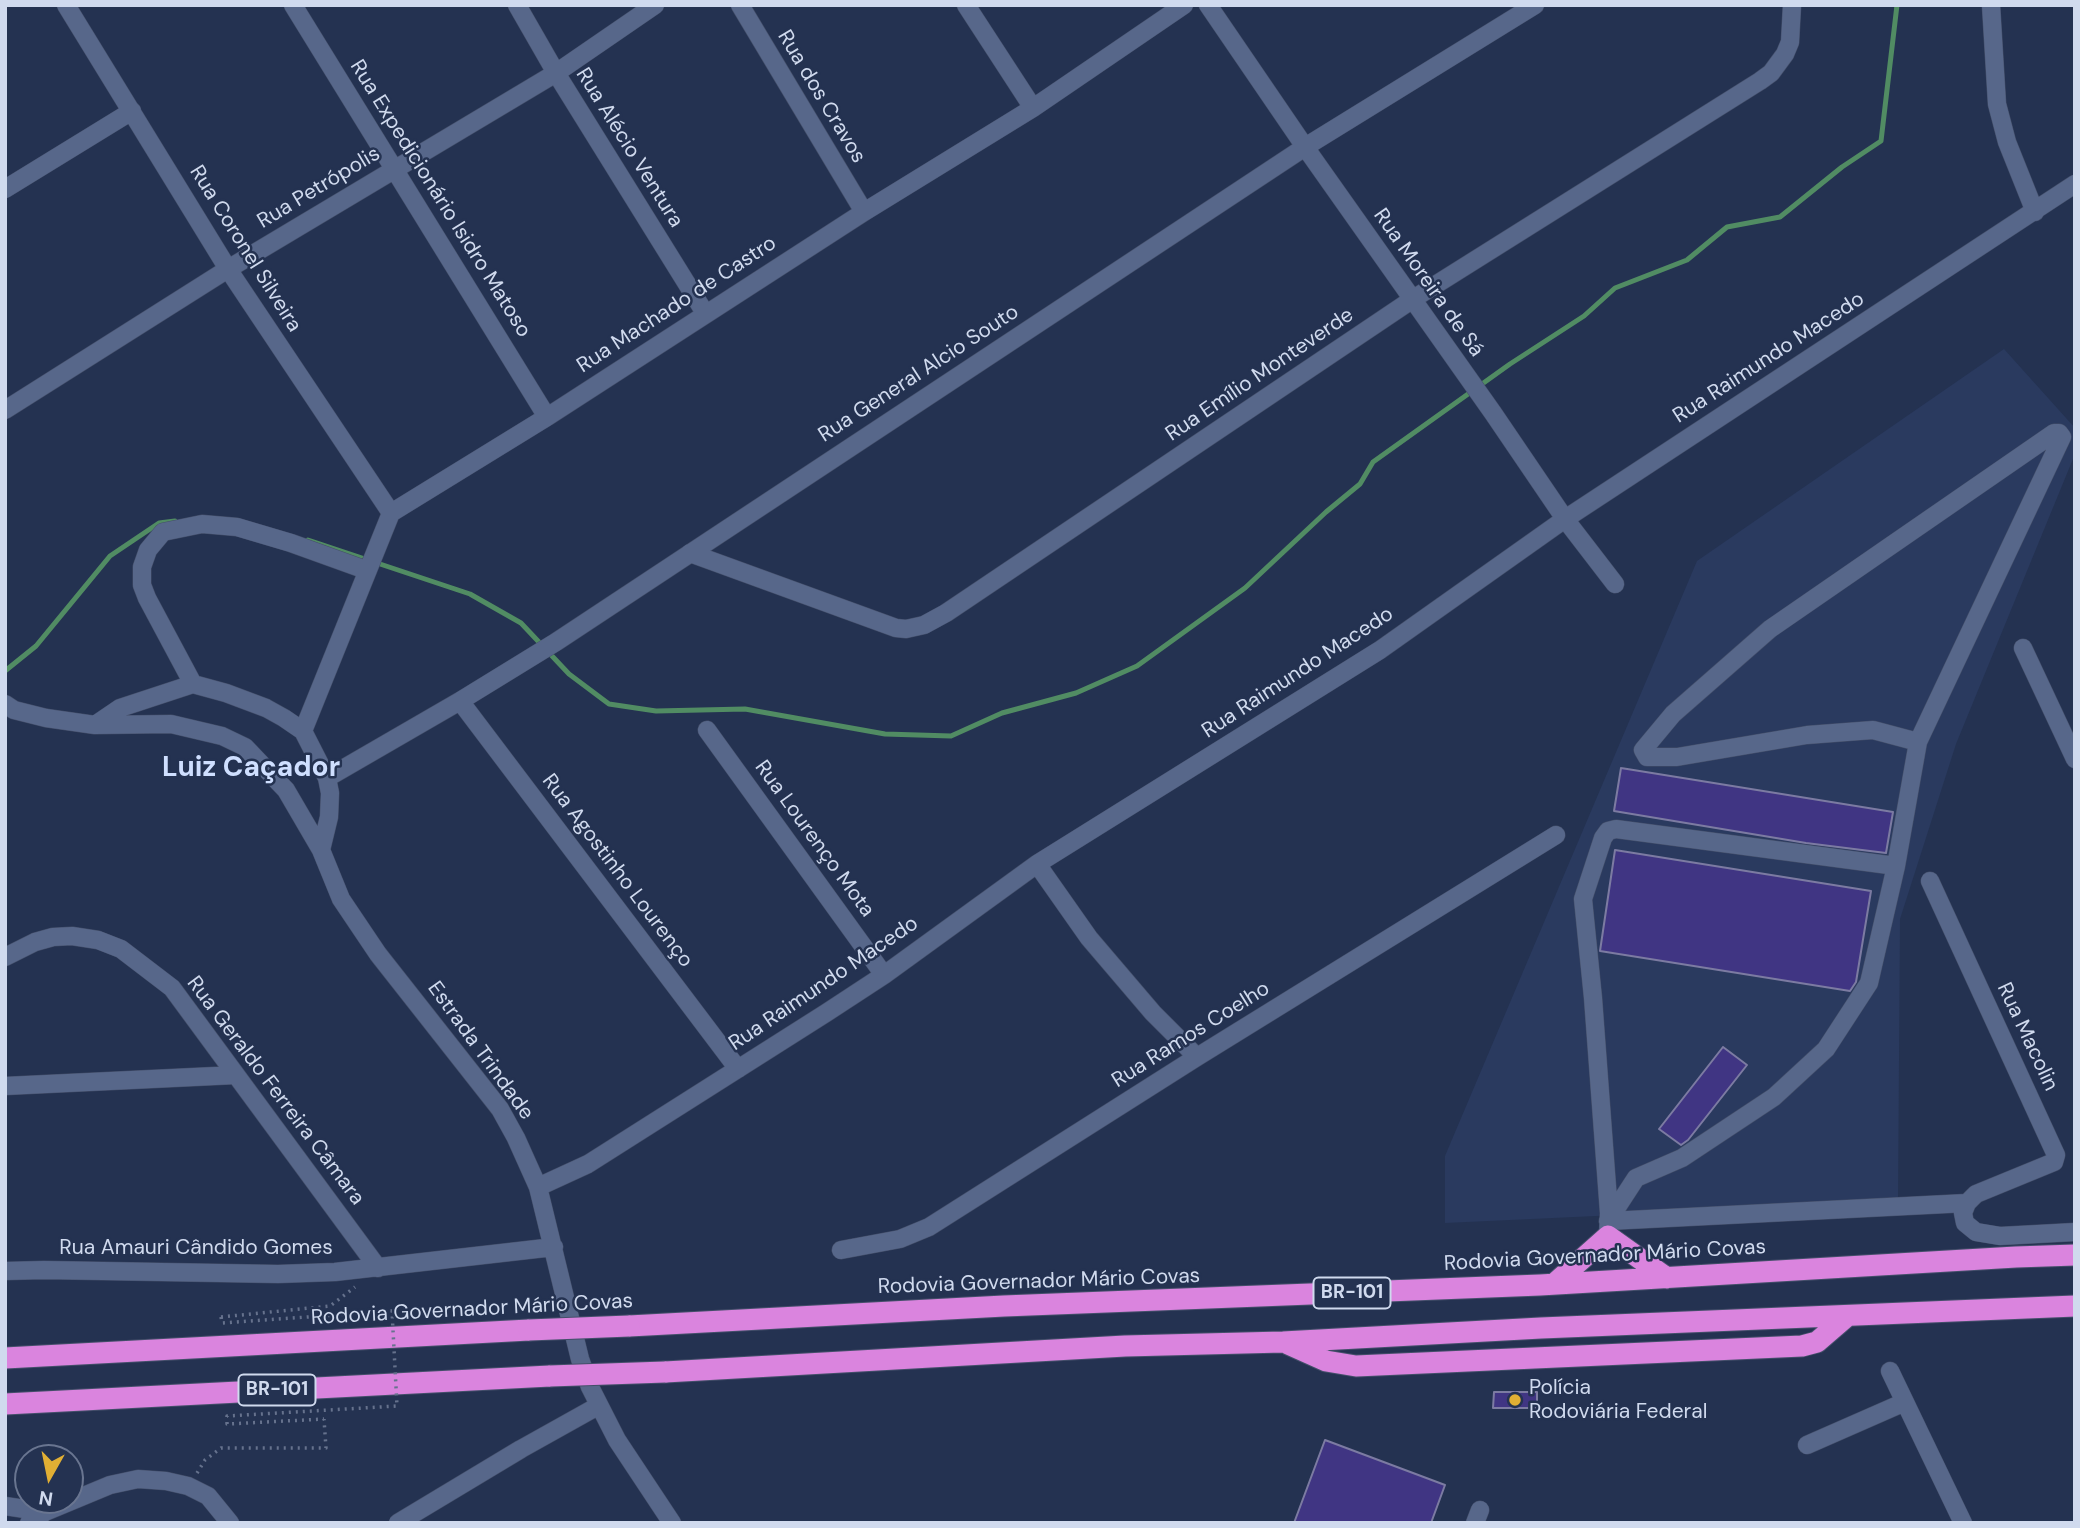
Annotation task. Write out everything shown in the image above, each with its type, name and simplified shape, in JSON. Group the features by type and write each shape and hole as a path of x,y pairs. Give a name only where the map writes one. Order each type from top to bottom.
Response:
{"highway":[{"path":"1554,1284 1608,1229 1667,1278"},
{"name":"Rodovia Governador Mário Covas","path":"5,1359 1004,1306 1554,1284 2075,1255"},
{"name":"BR-101","path":"5,1404 665,1372 1125,1346 1283,1342 1541,1328 2075,1306"},
{"path":"1283,1342 1326,1361 1356,1366 1570,1357 1802,1346 1817,1342 1846,1317"}],"street":[{"name":"Rua Coronel Silveira","path":"66,5 228,269 391,513"},
{"name":"Rua Expedicionário Isidro Matoso","path":"293,5 547,417"},
{"name":"Rua Alécio Ventura","path":"517,5 556,73 705,313"},
{"name":"Rua Petrópolis","path":"5,410 228,269 556,73 655,5"},
{"name":"Rua dos Cravos","path":"740,5 864,212"},
{"path":"966,5 1033,108"},
{"name":"Rua Machado de Castro","path":"391,513 547,417 864,212 1033,108 1184,5"},
{"name":"Rua Moreira de Sá","path":"1208,5 1566,519 1615,584"},
{"name":"Rua General Alcio Souto","path":"327,778 536,655 1305,147 1535,5"},
{"name":"Rua Emílio Monteverde","path":"690,553 896,628 924,625 946,613 1413,299 1771,73 1790,42 1792,5"},
{"path":"1990,5 1997,104 2007,142 2035,212"},
{"path":"5,189 132,111"},
{"name":"Rua Raimundo Macedo","path":"538,1187 588,1164 884,975 1037,863 1380,650 1566,519 2075,184"},
{"path":"1918,742 1873,730 1807,735 1677,757 1647,757 1643,750 1673,713 1770,629 2054,433 2068,430"},
{"path":"1608,1229 1636,1178 1682,1158 1774,1097 1826,1049 1869,984 1896,866 1918,742 2068,430"},
{"path":"303,731 391,513"},
{"path":"193,684 142,585 142,567 148,550 163,532 202,524 236,527 370,562"},
{"path":"2023,648 2075,759"},
{"path":"95,725 120,708 193,684 266,708 303,731 327,778 330,793 329,817 321,850"},
{"name":"Rua Agostinho Lourenço","path":"460,701 738,1069"},
{"name":"Estrada Trindade","path":"8,710 95,725 171,724 222,736 245,747 286,790 321,850 341,899 378,954 500,1109 516,1138 538,1187 580,1359 598,1406 646,1486 672,1523"},
{"name":"Rua Lourenço Mota","path":"707,730 884,975"},
{"path":"1608,1229 1593,998 1583,899 1608,831 1616,829 1896,866"},
{"name":"Rua Ramos Coelho","path":"841,1250 900,1239 929,1227 1556,835"},
{"path":"1037,863 1089,938 1153,1013 1197,1057"},
{"name":"Rua Macolin","path":"1608,1229 1966,1203 1976,1194 2054,1163 2056,1155 1930,881"},
{"name":"Rua Geraldo Ferreira Câmara","path":"5,957 35,942 53,937 72,936 99,940 121,949 172,988 378,1268"},
{"path":"5,1087 236,1075"},
{"path":"1966,1203 1963,1213 1965,1223 1976,1232 2000,1236 2075,1231"},
{"name":"Rua Amauri Cândido Gomes","path":"5,1271 44,1269 278,1274 378,1268 554,1247"},
{"path":"1890,1371 1963,1523"},
{"path":"1807,1445 1905,1402"},
{"path":"398,1523 598,1406"},
{"path":"84,1496 110,1485 138,1479 166,1480 188,1486 208,1496 230,1523"}],"path":[{"path":"188,1486 205,1460 221,1448 326,1448 324,1419 227,1424 227,1416 397,1406 392,1311 222,1324 221,1317 330,1306 378,1268"}],"shaded area":[{"path":"2004,349 2075,428 2075,454 1956,744 1900,919 1898,1202 1445,1223 1445,1156 1697,561"}],"building":[{"path":"1621,768 1893,812 1886,853 1806,843 1614,811"},
{"path":"1615,850 1871,891 1856,982 1850,991 1600,951"},
{"path":"1723,1047 1747,1065 1688,1140 1681,1145 1659,1129"},
{"name":"Polícia Rodoviária Federal","path":"1494,1392 1537,1392 1537,1408 1493,1408"},
{"path":"1325,1440 1445,1485 1431,1523 1294,1523"}],"waterway":[{"path":"308,540 470,594 521,623 569,674 609,704 656,711 745,709 885,734 951,736 1002,713 1076,693 1137,666 1245,588 1360,484 1373,462 1510,364 1584,316 1615,288 1687,260 1727,227 1780,217 1842,167 1881,141 1897,5"},
{"path":"5,671 36,646 110,556 159,523 175,521"}],"place":[{"name":"Polícia Rodoviária Federal","path":"1515,1400"}],"district":[{"name":"Luiz Caçador","path":"251,769"}]}
